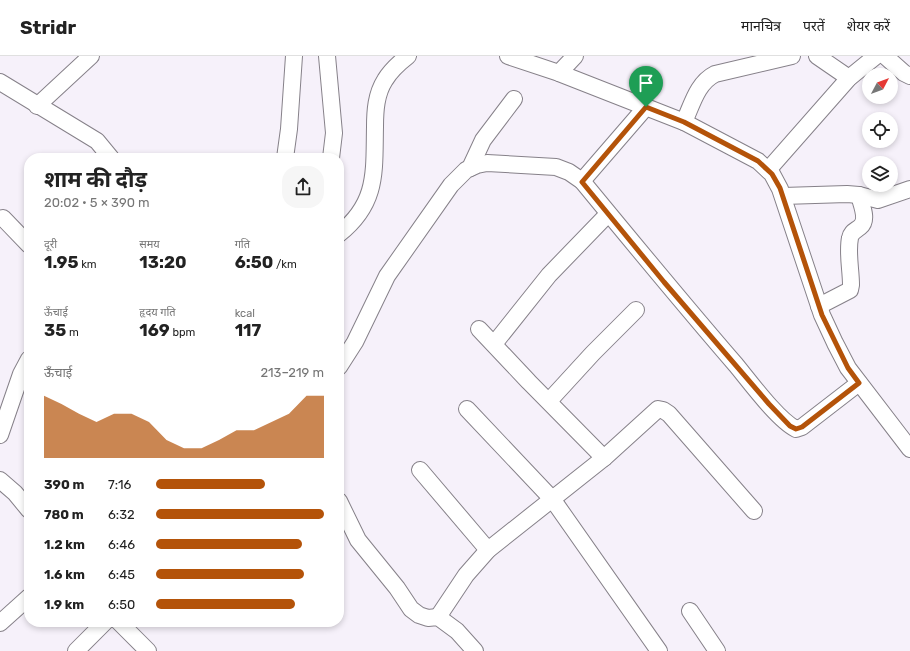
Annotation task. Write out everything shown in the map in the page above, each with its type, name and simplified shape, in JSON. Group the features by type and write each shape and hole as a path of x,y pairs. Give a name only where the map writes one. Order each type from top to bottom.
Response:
{"street":[{"path":"37,106 91,56"},
{"path":"286,153 289,129 294,56"},
{"path":"327,56 334,133 332,153"},
{"path":"344,229 355,219 370,195 374,168 375,115 377,98 384,81 394,67 408,56"},
{"path":"508,56 559,73 684,122 758,161 768,170 772,174 783,196 819,306 835,343 848,368 910,449"},
{"path":"559,73 575,56"},
{"path":"684,122 697,91 708,78 715,74 792,56"},
{"path":"817,56 849,78"},
{"path":"768,170 849,78 876,56"},
{"path":"885,56 904,73 910,76"},
{"path":"0,82 37,106 97,141 107,153"},
{"path":"470,168 483,140 514,99"},
{"path":"582,182 646,107"},
{"path":"344,359 355,342 387,276 458,176 476,165 487,164 556,167 569,172 582,182 664,282 769,404 790,426 796,429 802,427 859,383"},
{"path":"783,196 859,195 878,200 910,190"},
{"path":"819,306 850,290 852,285 849,244 850,236 854,230 861,226 864,217 859,195"},
{"path":"494,344 549,275 608,214"},
{"path":"3,218 24,241"},
{"path":"549,401 593,353 636,310"},
{"path":"479,329 604,458"},
{"path":"0,435 24,368"},
{"path":"467,409 553,500 659,651"},
{"path":"438,617 466,575 488,550 553,500 604,458 658,409 664,410 754,511"},
{"path":"420,470 488,550"},
{"path":"0,480 16,492 24,503"},
{"path":"344,511 358,540 397,588 411,609 419,615 428,618 438,617 457,631 475,651"},
{"path":"0,623 24,601"},
{"path":"690,611 717,651"},
{"path":"76,651 100,627"},
{"path":"124,627 148,651"}],"route":[{"path":"646,107 684,122 758,161 772,174 780,188 822,315 848,368 859,383 813,421 802,427 796,429 790,426 769,404 664,282 582,182 646,107"}]}
